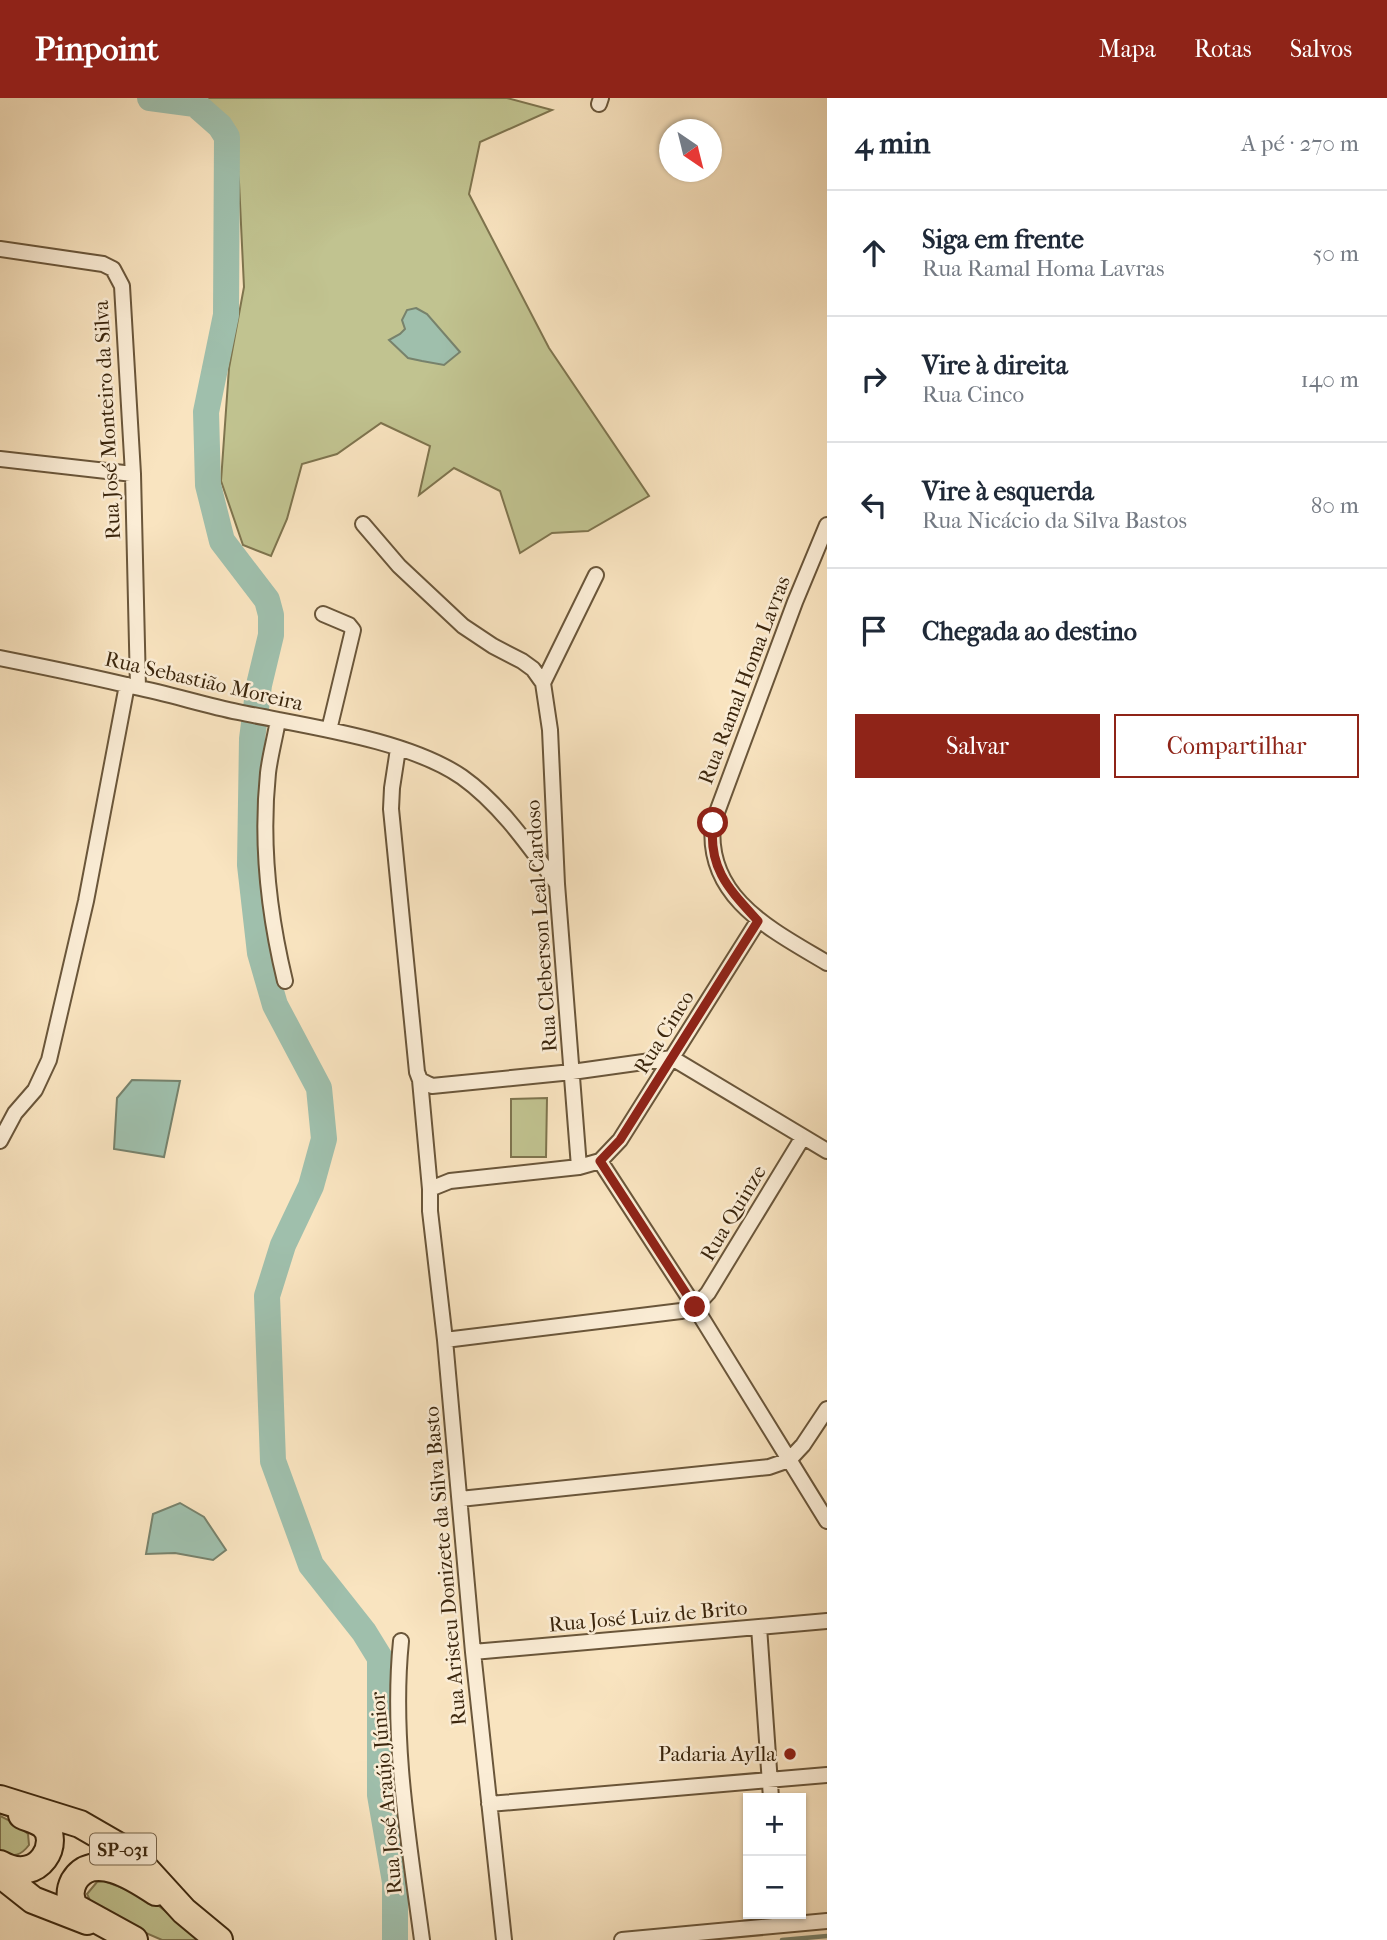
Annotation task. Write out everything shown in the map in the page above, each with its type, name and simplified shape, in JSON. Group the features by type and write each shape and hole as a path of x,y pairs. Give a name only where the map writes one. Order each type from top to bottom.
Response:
{"highway":[{"name":"SP-031","path":"0,1799 80,1824 132,1854 184,1910 219,1940"},
{"path":"0,1806 43,1825 49,1834 49,1844 43,1861 31,1869 19,1871 0,1864"},
{"path":"134,1940 74,1907 69,1897 82,1871 92,1867 114,1869 184,1910"},
{"path":"0,1874 33,1900 134,1940"}],"street":[{"name":"Rua José Monteiro da Silva","path":"0,249 103,264 113,269 119,278 122,286 133,474 133,686 49,1060 35,1090 15,1113 0,1140"},
{"path":"0,459 133,474"},
{"path":"363,524 399,566 463,626 522,661 533,669 543,683 596,575"},
{"name":"Rua Ramal Homa Lavras","path":"827,526 795,602 713,823 711,843 716,867 730,890 758,921 827,963"},
{"path":"323,614 349,625 353,630 329,730"},
{"name":"Rua Sebastião Moreira","path":"0,658 329,730 431,760 462,777 515,829 557,884"},
{"name":"Rua Cleberson Leal Cardoso","path":"543,683 550,730 557,884 579,1167"},
{"path":"278,720 268,772 267,846 273,923 285,981"},
{"name":"Rua Aristeu Donizete da Silva Basto","path":"398,749 391,809 417,1072 426,1083 430,1211 504,1940"},
{"name":"Rua Cinco","path":"600,1161 620,1140 758,921"},
{"path":"426,1083 572,1072 672,1058 827,1151"},
{"name":"Rua Quinze","path":"695,1307 708,1293 803,1137"},
{"path":"430,1189 450,1181 579,1167 600,1161 695,1307 827,1521"},
{"path":"445,1340 681,1311 695,1307"},
{"path":"460,1499 769,1467 789,1460 803,1445 827,1409"},
{"name":"Rua José Luiz de Brito","path":"473,1652 827,1621"},
{"path":"758,1627 770,1793"},
{"name":"Rua José Araújo Júnior","path":"401,1641 397,1681 404,1793 422,1940"},
{"path":"489,1804 827,1775"},
{"path":"622,1940 786,1919 827,1921"}],"green space":[{"path":"206,98 507,98 552,110 480,142 469,194 549,348 649,496 588,531 552,533 520,553 500,491 454,468 419,495 430,446 381,423 337,454 302,464 287,519 271,556 243,545 221,481 229,368 244,287 239,182 232,129"},
{"path":"547,1098 546,1157 511,1157 511,1099"},
{"path":"0,1816 18,1825 28,1834 29,1845 20,1854 0,1854"},
{"path":"104,1881 149,1898 201,1940 162,1940 95,1911 87,1894 97,1882"}],"shaded area":[{"path":"416,308 427,314 460,352 444,365 408,358 389,340 405,329 402,320 407,310"},
{"path":"132,1080 180,1081 164,1157 114,1149 117,1098"},
{"path":"180,1503 204,1517 226,1550 213,1560 175,1553 146,1554 153,1514"}],"waterway":[{"path":"150,98 195,104 220,126 227,137 226,315 206,412 208,485 222,541 267,600 271,615 271,635 259,685 252,739 250,865 260,953 275,1005 319,1088 324,1139 311,1186 283,1245 267,1296 273,1461 311,1565 364,1632 380,1658 380,1795 395,1882 395,1940"},
{"path":"782,1940 827,1936"}],"place":[{"name":"Padaria Aylla","path":"790,1754"}],"route":[{"path":"695,1307 600,1161 620,1140 758,921 730,890 716,867 711,843 713,823"}]}
